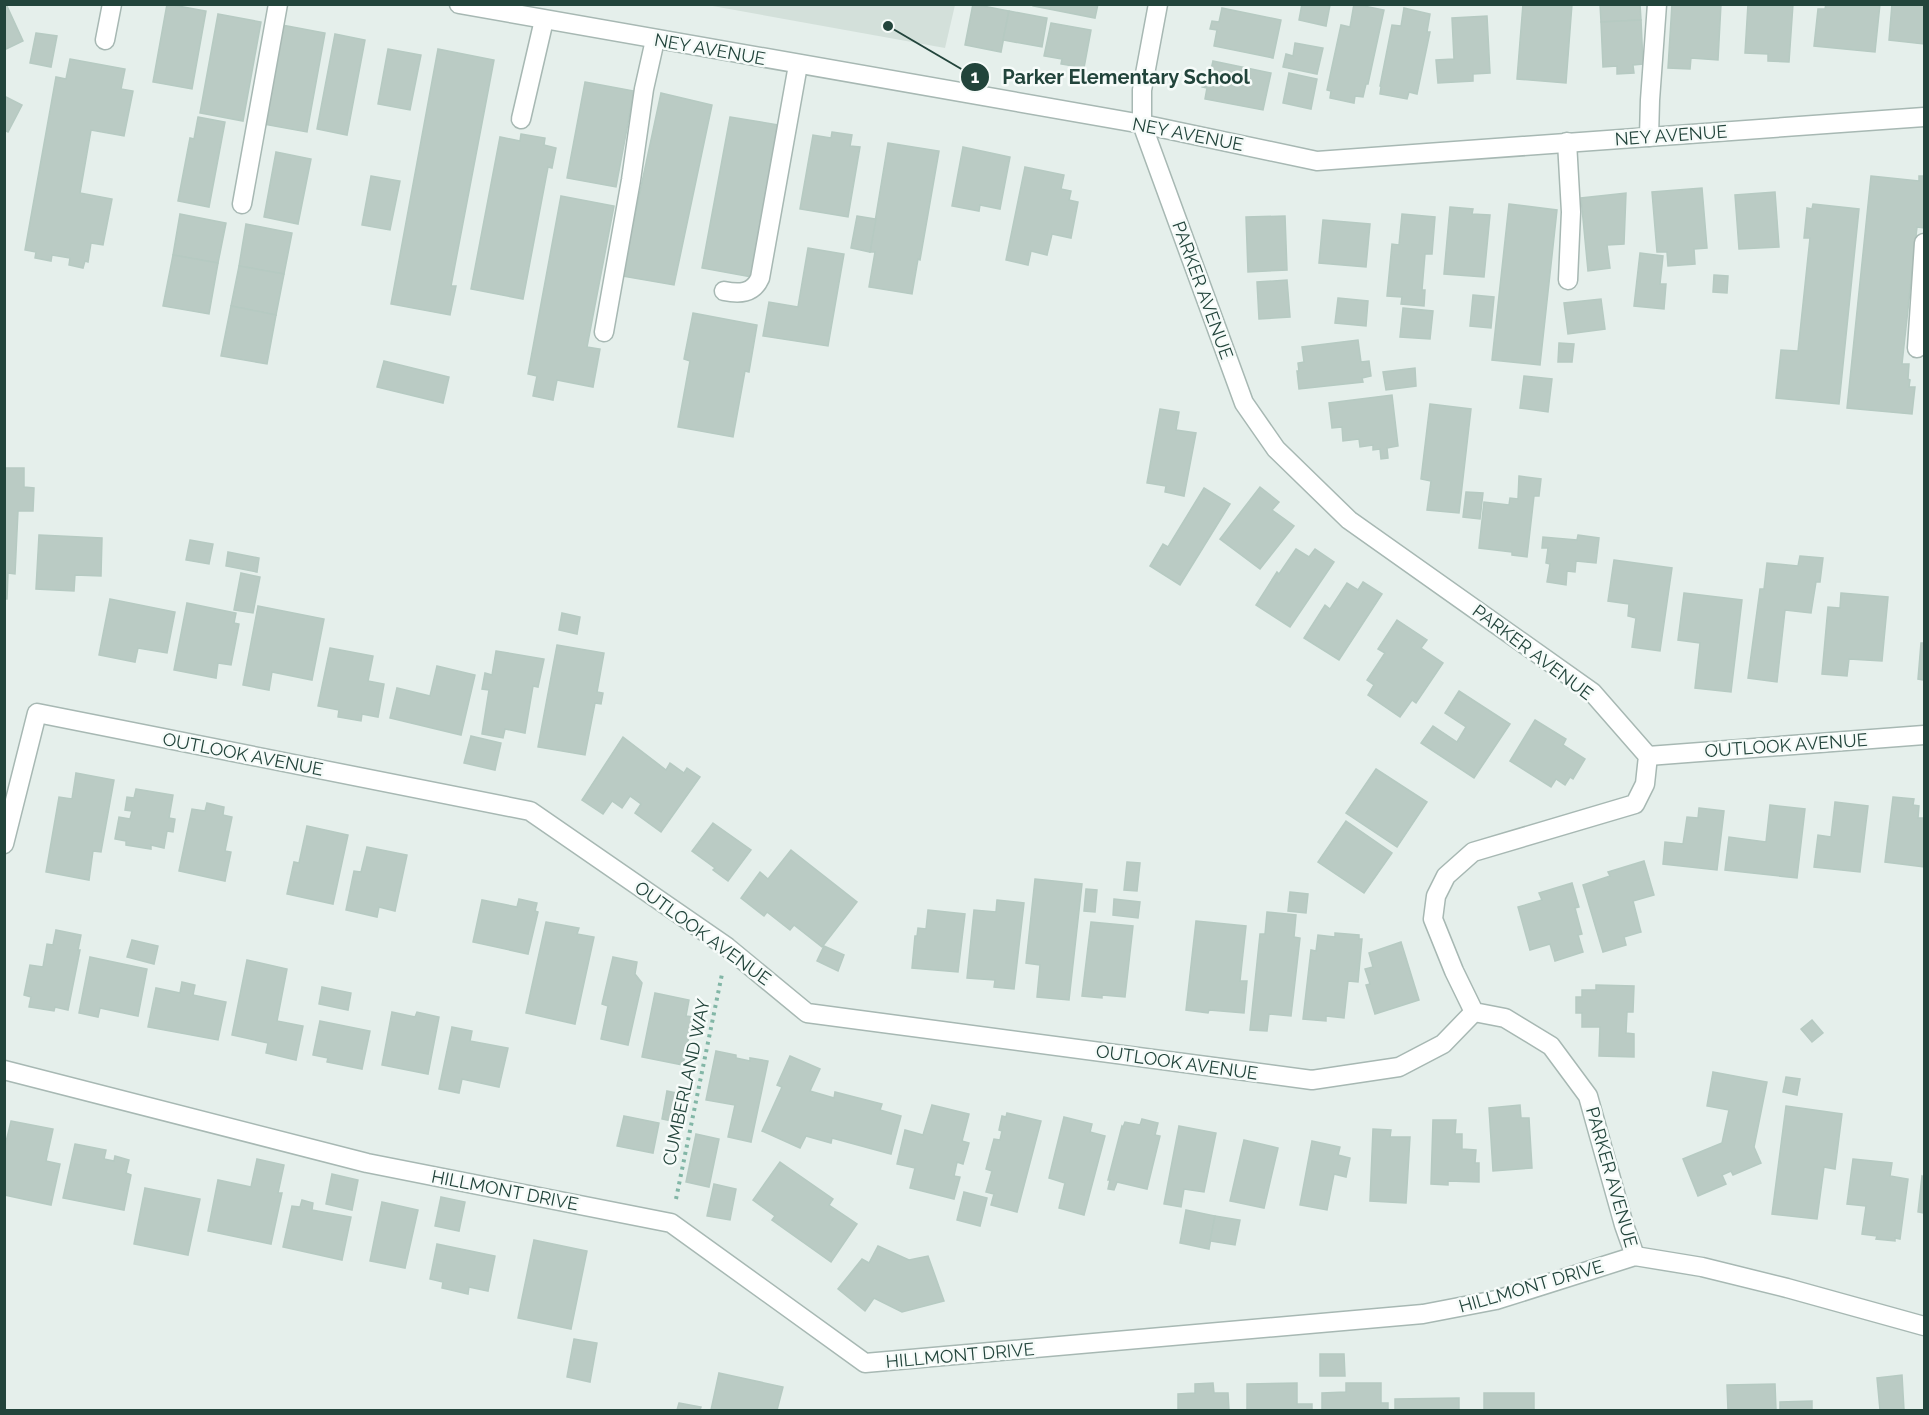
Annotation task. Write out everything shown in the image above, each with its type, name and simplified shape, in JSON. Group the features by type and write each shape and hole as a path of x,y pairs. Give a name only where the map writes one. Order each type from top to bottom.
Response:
{"street":[{"path":"105,40 112,4"},
{"path":"242,204 278,4"},
{"name":"NEY AVENUE","path":"459,4 1142,124 1317,160 1924,117"},
{"name":"PARKER AVENUE","path":"1158,4 1142,90 1142,124 1244,403 1276,449 1349,520 1592,692 1648,756"},
{"path":"1649,137 1657,4"},
{"path":"521,119 544,20"},
{"path":"604,332 631,180 644,89 656,40"},
{"path":"724,291 740,294 753,287 760,278 798,65"},
{"path":"1567,142 1571,212 1568,280"},
{"path":"1917,348 1924,243"},
{"name":"OUTLOOK AVENUE","path":"4,844 37,713 530,812 727,947 807,1012 1312,1080 1399,1067 1443,1044 1474,1012"},
{"name":"OUTLOOK AVENUE","path":"1648,756 1924,735"},
{"path":"1474,1012 1433,919 1436,896 1446,876 1473,852 1635,804 1646,784 1648,756"},
{"name":"PARKER AVENUE","path":"1474,1012 1504,1018 1551,1046 1588,1096 1624,1226 1635,1256"},
{"name":"HILLMONT DRIVE","path":"4,1070 367,1163 671,1223 865,1363 1423,1314 1496,1300 1635,1256 1723,1272 1924,1326"}],"path":[{"name":"CUMBERLAND WAY","path":"671,1223 727,947"}],"shaded area":[{"path":"707,5 955,5 945,48"}],"building":[{"path":"4,4 23,41 4,50"},
{"path":"167,4 206,11 192,89 153,82"},
{"path":"973,4 1009,11 1001,52 965,45"},
{"path":"1033,4 1098,4 1095,18 1033,6"},
{"path":"1302,4 1330,5 1326,26 1299,20"},
{"path":"1354,4 1384,10 1368,84 1366,84 1363,97 1355,96 1354,103 1330,98 1331,91 1327,90 1341,25 1350,27"},
{"path":"1523,4 1572,4 1566,83 1517,79"},
{"path":"1600,4 1640,4 1641,20 1601,22"},
{"path":"1672,4 1721,4 1718,60 1691,58 1690,69 1668,68"},
{"path":"1748,4 1793,4 1789,62 1768,61 1768,54 1745,53"},
{"path":"1826,4 1880,4 1875,52 1814,46 1818,9 1825,9"},
{"path":"1892,4 1924,4 1924,44 1889,40"},
{"path":"1222,8 1281,20 1273,58 1214,46 1217,30 1210,29 1212,21 1219,22"},
{"path":"1404,8 1430,14 1427,32 1430,32 1417,94 1409,92 1407,99 1380,94 1392,25 1401,26"},
{"path":"1009,11 1047,18 1042,47 1003,40"},
{"path":"218,14 261,22 243,121 200,113"},
{"path":"1487,16 1490,73 1473,74 1473,81 1438,83 1436,60 1454,59 1452,18"},
{"path":"1641,20 1643,64 1633,65 1634,73 1617,74 1617,66 1603,67 1601,22"},
{"path":"1051,23 1091,30 1084,68 1061,64 1062,59 1044,56"},
{"path":"282,25 325,33 307,132 263,124"},
{"path":"36,33 57,36 51,67 30,63"},
{"path":"335,34 365,40 347,135 317,129"},
{"path":"1295,43 1323,48 1317,74 1283,67 1286,54 1293,56"},
{"path":"388,49 421,55 410,110 378,104"},
{"path":"438,49 494,60 451,286 456,286 450,315 391,304"},
{"path":"70,59 125,69 121,89 133,91 124,136 91,130 80,193 112,199 103,245 91,243 88,262 85,261 83,268 69,265 70,258 52,255 51,261 35,258 36,252 25,250 56,77 66,79"},
{"path":"1213,61 1271,73 1263,110 1205,99 1207,88 1202,87 1204,77 1209,78"},
{"path":"1289,73 1317,79 1311,109 1283,103"},
{"path":"585,82 634,91 616,187 567,178"},
{"path":"661,93 712,105 674,285 622,276"},
{"path":"4,96 22,105 8,132 4,130"},
{"path":"198,117 225,122 209,207 178,201 190,138 194,139"},
{"path":"730,117 779,125 751,277 702,268"},
{"path":"832,132 852,135 850,146 860,147 848,217 800,209 813,135 831,138"},
{"path":"521,134 545,138 544,145 556,148 552,168 548,167 523,299 471,289 500,137 520,141"},
{"path":"888,143 939,151 912,294 869,287 875,252 870,252"},
{"path":"963,147 1010,157 1000,209 980,205 979,211 952,206"},
{"path":"276,152 311,159 298,224 264,217"},
{"path":"1025,167 1064,175 1061,189 1071,191 1069,200 1078,202 1071,238 1052,234 1047,255 1031,251 1028,265 1006,260"},
{"path":"371,176 400,181 390,230 362,225"},
{"path":"1871,176 1919,181 1919,176 1924,176 1924,228 1917,227 1902,364 1909,364 1909,387 1915,387 1912,414 1847,408"},
{"path":"1702,188 1707,248 1694,249 1695,264 1668,266 1667,252 1657,252 1652,192"},
{"path":"1775,192 1779,247 1739,249 1735,195"},
{"path":"1626,193 1624,244 1607,245 1610,268 1588,271 1581,198"},
{"path":"561,196 614,206 587,347 600,349 593,387 557,380 553,400 533,396 537,376 528,374"},
{"path":"1509,204 1557,210 1540,365 1492,360"},
{"path":"1813,204 1859,209 1839,404 1776,398 1781,350 1798,351 1810,238 1804,238 1807,208 1812,209"},
{"path":"1450,207 1473,209 1472,214 1490,215 1484,277 1444,274"},
{"path":"180,214 226,223 218,263 173,255"},
{"path":"1402,214 1435,217 1432,254 1425,254 1422,290 1425,290 1424,306 1401,304 1402,297 1387,296 1392,244 1399,245"},
{"path":"857,216 876,219 870,252 851,248"},
{"path":"1285,216 1287,270 1248,272 1246,217"},
{"path":"1323,220 1370,224 1366,267 1319,263"},
{"path":"246,224 292,233 284,274 239,266"},
{"path":"808,248 844,254 828,346 763,336 769,302 798,307"},
{"path":"1640,253 1663,256 1660,284 1666,284 1664,309 1634,306"},
{"path":"173,255 218,263 209,314 163,306"},
{"path":"239,266 284,274 276,315 231,306"},
{"path":"1714,275 1728,276 1727,293 1713,292"},
{"path":"1287,280 1290,317 1259,319 1257,282"},
{"path":"1473,295 1494,297 1491,328 1470,326"},
{"path":"1338,298 1368,301 1366,326 1335,323"},
{"path":"1601,299 1605,329 1568,334 1564,303"},
{"path":"231,306 276,315 267,364 221,356"},
{"path":"1403,308 1433,311 1430,339 1400,337"},
{"path":"693,313 757,325 749,372 745,371 733,437 678,427 690,361 684,359"},
{"path":"1358,340 1361,362 1369,361 1371,376 1362,378 1363,382 1299,389 1297,371 1299,371 1298,363 1304,362 1302,347"},
{"path":"1559,343 1574,344 1572,362 1558,362"},
{"path":"384,361 449,377 443,403 377,387"},
{"path":"1415,368 1416,386 1386,390 1383,372"},
{"path":"1524,376 1552,379 1548,412 1520,408"},
{"path":"1392,395 1398,446 1387,448 1388,458 1381,459 1380,449 1373,450 1373,445 1360,447 1359,439 1343,441 1342,427 1332,428 1329,403"},
{"path":"1430,404 1471,409 1459,513 1427,510 1431,481 1421,479"},
{"path":"1160,409 1179,412 1176,430 1196,433 1184,496 1165,492 1166,486 1147,483"},
{"path":"4,468 24,468 24,487 34,488 33,511 18,511 15,574 8,573 7,599 4,599"},
{"path":"1519,476 1541,479 1539,496 1534,496 1527,557 1512,555 1512,552 1479,548 1484,502 1509,505 1510,498 1518,499"},
{"path":"1260,487 1279,502 1272,510 1294,526 1260,569 1220,539"},
{"path":"1204,488 1230,504 1180,585 1150,566 1163,544 1168,547"},
{"path":"1466,492 1483,493 1480,519 1463,517"},
{"path":"39,535 102,538 101,576 75,575 74,591 36,589"},
{"path":"1578,535 1599,538 1596,563 1576,561 1575,572 1567,571 1566,585 1547,582 1550,564 1546,563 1548,548 1542,548 1543,537 1577,540"},
{"path":"190,540 213,544 209,564 186,560"},
{"path":"1296,549 1309,557 1315,549 1334,562 1290,627 1256,605 1277,572 1279,574"},
{"path":"228,552 259,558 257,572 226,566"},
{"path":"1800,556 1823,558 1820,582 1816,582 1811,613 1785,610 1777,682 1748,678 1760,589 1764,589 1767,563 1798,566"},
{"path":"1614,560 1672,568 1660,651 1632,647 1636,618 1628,616 1629,604 1608,601"},
{"path":"241,573 260,577 253,613 234,610"},
{"path":"1363,582 1382,594 1339,660 1304,638 1325,605 1330,609 1347,583 1358,590"},
{"path":"1684,593 1742,600 1731,692 1695,688 1700,643 1678,640"},
{"path":"1841,593 1888,597 1882,661 1849,659 1847,676 1822,674 1828,607 1840,608"},
{"path":"110,599 175,612 167,653 138,648 135,662 99,655"},
{"path":"187,603 236,613 234,623 239,624 231,665 218,663 216,678 174,670"},
{"path":"258,606 324,619 312,680 272,672 269,690 243,685"},
{"path":"562,613 580,617 577,634 559,630"},
{"path":"1397,620 1427,640 1421,648 1443,663 1416,703 1412,700 1400,717 1368,695 1374,685 1367,680 1385,653 1378,649"},
{"path":"1921,643 1924,643 1924,680 1918,679"},
{"path":"557,645 604,653 597,692 603,693 601,704 595,703 585,755 538,747"},
{"path":"330,648 373,656 368,681 384,684 378,717 362,714 361,721 338,717 339,710 318,706"},
{"path":"496,651 544,659 538,687 533,686 525,733 505,729 503,738 482,734 489,690 482,689 485,673 492,675"},
{"path":"437,666 475,675 461,735 390,718 397,688 430,696"},
{"path":"1459,691 1510,724 1474,778 1421,743 1433,726 1457,742 1466,727 1445,713"},
{"path":"1535,720 1566,739 1563,745 1585,759 1573,779 1570,777 1565,785 1556,779 1551,787 1510,761"},
{"path":"471,736 501,743 495,770 464,763"},
{"path":"623,737 666,770 670,763 684,773 687,768 700,777 661,832 635,813 641,804 630,796 622,808 612,801 603,814 582,800"},
{"path":"1376,769 1427,802 1397,847 1346,813"},
{"path":"76,773 114,780 101,852 93,851 89,880 46,872 59,797 72,799"},
{"path":"136,789 173,795 169,818 175,819 173,832 167,831 164,848 151,845 151,849 126,845 126,841 115,839 119,817 130,819 132,811 125,810 127,797 134,798"},
{"path":"1893,797 1914,799 1913,805 1919,806 1918,818 1924,818 1924,867 1885,862"},
{"path":"1835,802 1868,806 1860,872 1814,867 1818,835 1831,837"},
{"path":"207,803 224,807 223,815 232,817 225,851 231,852 225,881 179,871 192,809 205,811"},
{"path":"1770,805 1805,809 1797,878 1725,870 1729,837 1766,842"},
{"path":"1699,808 1724,811 1717,870 1663,864 1665,842 1683,844 1687,817 1698,818"},
{"path":"1346,821 1392,853 1364,893 1318,862"},
{"path":"713,823 751,850 728,881 692,851"},
{"path":"307,826 348,835 333,904 287,894 294,862 299,863"},
{"path":"367,847 407,855 395,911 379,907 377,917 346,910 354,871 361,872"},
{"path":"791,850 857,902 822,947 794,925 790,930 767,912 764,916 741,898 760,872 768,879"},
{"path":"1644,861 1654,895 1633,901 1641,932 1624,937 1626,945 1603,952 1583,885 1610,876 1608,872"},
{"path":"1127,862 1140,863 1137,891 1124,890"},
{"path":"1035,879 1082,884 1069,1000 1037,997 1040,965 1026,963"},
{"path":"1572,883 1579,907 1575,908 1582,934 1578,935 1583,952 1555,961 1550,944 1530,950 1518,907 1542,900 1539,893"},
{"path":"1086,889 1097,890 1095,912 1084,911"},
{"path":"1290,892 1308,894 1306,913 1288,911"},
{"path":"519,899 537,903 535,911 538,912 528,954 473,942 482,900 517,907"},
{"path":"1114,899 1140,902 1138,918 1113,915"},
{"path":"997,900 1024,903 1014,989 994,987 995,980 967,978 974,910 996,912"},
{"path":"928,910 965,914 958,972 912,968 915,936 917,936 918,928 926,929"},
{"path":"1267,912 1296,915 1294,937 1300,938 1291,1016 1269,1014 1267,1031 1250,1030 1260,934 1265,934"},
{"path":"1196,921 1246,926 1240,981 1247,981 1244,1013 1209,1010 1208,1013 1186,1010"},
{"path":"546,922 579,928 577,934 594,937 575,1024 526,1013"},
{"path":"1091,922 1133,926 1125,997 1082,996"},
{"path":"56,930 81,935 68,1010 55,1007 54,1011 29,1007 31,997 24,995 30,965 43,967 47,944 53,945"},
{"path":"1335,933 1359,935 1359,939 1362,939 1358,982 1348,981 1344,1018 1326,1016 1326,1021 1303,1019 1311,950 1316,951 1318,935 1335,937"},
{"path":"132,940 158,946 154,964 127,957"},
{"path":"1401,942 1419,1000 1375,1014 1366,985 1370,984 1365,969 1373,967 1369,953"},
{"path":"824,946 844,955 838,971 817,961"},
{"path":"90,957 147,969 138,1016 100,1008 98,1017 79,1013"},
{"path":"613,957 637,962 635,974 642,983 628,1045 601,1039 608,1006 602,1004"},
{"path":"247,960 287,969 277,1021 303,1026 296,1060 266,1053 268,1043 232,1035"},
{"path":"182,982 195,985 193,995 226,1002 218,1040 148,1027 156,988 180,993"},
{"path":"1596,985 1634,986 1633,1012 1627,1012 1626,1033 1634,1034 1634,1057 1599,1056 1600,1027 1582,1027 1582,1013 1576,1013 1576,997 1582,997 1582,990 1596,990"},
{"path":"322,987 351,993 348,1010 319,1004"},
{"path":"655,993 689,1000 686,1016 693,1017 683,1065 642,1057"},
{"path":"392,1012 415,1017 417,1012 439,1017 428,1074 382,1065"},
{"path":"1812,1020 1823,1033 1812,1042 1801,1029"},
{"path":"320,1021 370,1031 362,1069 327,1062 328,1058 313,1055"},
{"path":"452,1027 472,1031 470,1041 508,1048 499,1087 462,1079 459,1093 439,1089"},
{"path":"716,1051 736,1055 736,1058 750,1061 750,1058 768,1061 751,1142 728,1137 735,1105 706,1100"},
{"path":"790,1056 820,1069 810,1091 834,1098 835,1092 882,1104 880,1110 901,1116 891,1154 832,1138 831,1143 806,1136 800,1148 762,1131 782,1087 777,1085"},
{"path":"1713,1072 1767,1082 1754,1147 1761,1163 1733,1175 1731,1171 1722,1175 1726,1184 1698,1196 1683,1159 1722,1143 1729,1110 1707,1106"},
{"path":"1786,1077 1800,1079 1797,1095 1783,1092"},
{"path":"667,1091 687,1095 681,1123 662,1119"},
{"path":"932,1105 969,1114 962,1141 969,1143 963,1164 957,1162 954,1176 960,1177 954,1199 910,1188 915,1168 897,1164 905,1130 923,1135"},
{"path":"1520,1105 1521,1118 1529,1118 1532,1168 1493,1171 1489,1108"},
{"path":"1786,1106 1842,1114 1835,1169 1824,1167 1817,1219 1772,1214"},
{"path":"1007,1113 1041,1121 1017,1212 991,1205 994,1194 986,1192 992,1171 986,1169 994,1139 1000,1140 1002,1131 999,1130 1002,1116 1006,1117"},
{"path":"624,1116 659,1123 653,1153 617,1146"},
{"path":"1064,1117 1092,1124 1090,1132 1105,1136 1084,1215 1059,1208 1065,1183 1049,1178"},
{"path":"1142,1119 1158,1123 1155,1135 1160,1136 1147,1189 1117,1182 1114,1190 1108,1189 1110,1180 1108,1180 1122,1126 1125,1122 1140,1125"},
{"path":"1433,1120 1456,1120 1455,1134 1462,1134 1462,1149 1476,1150 1475,1163 1479,1163 1479,1182 1448,1181 1448,1185 1431,1184"},
{"path":"11,1121 53,1129 46,1161 60,1164 51,1205 4,1195 4,1150"},
{"path":"1179,1126 1216,1133 1204,1192 1184,1189 1181,1207 1164,1204"},
{"path":"1373,1129 1391,1130 1390,1137 1410,1137 1406,1203 1370,1201"},
{"path":"696,1134 719,1139 709,1187 686,1182"},
{"path":"1244,1140 1278,1148 1264,1208 1230,1201"},
{"path":"1312,1141 1340,1147 1338,1155 1350,1158 1346,1177 1334,1174 1327,1210 1300,1205"},
{"path":"75,1144 106,1150 104,1159 114,1161 115,1156 129,1160 126,1173 131,1175 124,1210 63,1198"},
{"path":"257,1159 284,1165 278,1193 282,1193 271,1244 208,1231 218,1180 251,1187"},
{"path":"1853,1159 1892,1163 1890,1176 1908,1179 1900,1239 1895,1238 1895,1241 1876,1239 1877,1236 1862,1234 1866,1206 1847,1204"},
{"path":"780,1162 833,1199 829,1205 857,1224 831,1262 772,1220 775,1216 753,1200"},
{"path":"332,1174 358,1180 352,1210 326,1204"},
{"path":"1922,1176 1924,1177 1924,1213 1918,1212"},
{"path":"714,1184 736,1189 730,1220 707,1216"},
{"path":"145,1188 200,1199 188,1255 134,1244"},
{"path":"964,1192 987,1198 980,1226 957,1220"},
{"path":"441,1197 465,1202 459,1231 435,1226"},
{"path":"302,1200 313,1203 312,1210 351,1217 342,1260 283,1247 292,1206 300,1207"},
{"path":"382,1202 418,1210 405,1268 370,1261"},
{"path":"1186,1210 1215,1216 1209,1249 1180,1243"},
{"path":"1215,1216 1240,1220 1235,1245 1210,1241"},
{"path":"534,1240 587,1251 571,1329 518,1318"},
{"path":"437,1244 495,1256 488,1291 469,1287 468,1294 442,1288 443,1282 430,1279"},
{"path":"878,1246 909,1260 928,1256 944,1301 902,1312 874,1298 865,1311 838,1289 862,1259 869,1263"},
{"path":"574,1339 597,1343 590,1382 567,1377"},
{"path":"1320,1354 1344,1354 1345,1376 1320,1376"},
{"path":"719,1373 783,1387 777,1410 711,1410"},
{"path":"1902,1375 1904,1410 1880,1410 1877,1378"},
{"path":"1213,1383 1214,1393 1228,1393 1229,1410 1178,1410 1178,1394 1195,1393 1195,1384"},
{"path":"1297,1383 1297,1404 1312,1404 1312,1410 1247,1410 1247,1384"},
{"path":"1346,1383 1381,1383 1381,1403 1388,1403 1388,1410 1322,1410 1322,1393 1346,1392"},
{"path":"1775,1384 1776,1410 1728,1410 1727,1385"},
{"path":"1484,1393 1534,1393 1534,1410 1484,1410"},
{"path":"1459,1398 1459,1410 1395,1410 1395,1399"},
{"path":"1812,1401 1812,1410 1780,1410 1780,1402"},
{"path":"679,1403 701,1407 700,1410 677,1410"}],"place":[{"name":"Parker Elementary School","path":"888,26"}]}
